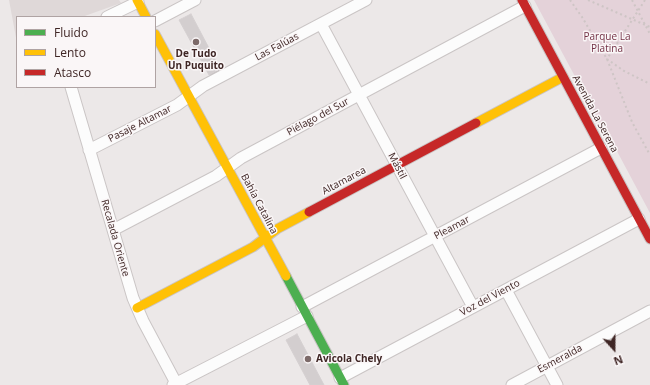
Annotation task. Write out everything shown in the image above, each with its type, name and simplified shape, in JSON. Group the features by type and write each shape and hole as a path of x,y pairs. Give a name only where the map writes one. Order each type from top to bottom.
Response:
{"street":[{"path":"156,20 196,0"},
{"name":"Las Falúas","path":"189,96 203,86 321,24 353,3 366,0"},
{"path":"109,16 137,1 145,16"},
{"name":"Avenida La Serena","path":"523,3 650,239"},
{"name":"Piélago del Sur","path":"112,230 216,176 241,158 359,95 523,3"},
{"name":"Mástil","path":"321,24 473,307"},
{"name":"Bahía Catalina","path":"156,36 342,381"},
{"name":"Altamarea","path":"137,308 254,246 277,230 563,77"},
{"name":"Recalada Oriente","path":"71,88 112,230 137,308 175,384"},
{"name":"Pasaje Altamar","path":"89,150 177,105 189,96"},
{"name":"Pleamar","path":"175,384 435,236 601,148"},
{"name":"Voz del Viento","path":"342,381 473,307 639,219"},
{"path":"506,290 557,385"},
{"name":"Esmeralda","path":"512,385 650,311"}],"path":[{"path":"570,0 607,59 632,122 650,155"},
{"path":"588,0 650,27"},
{"path":"632,0 650,34"},
{"path":"607,59 645,0"},
{"path":"607,59 624,71 650,84"}],"shaded area":[{"path":"9,0 119,0 121,3 85,16 16,16 16,38"}],"green space":[{"name":"Parque La Platina","path":"534,0 650,0 650,213 603,125 601,125"}],"building":[{"path":"191,14 220,69 209,75 179,20"},
{"path":"297,334 324,385 310,385 286,340"}],"traffic: fast":[{"path":"286,276 344,385"}],"traffic: slow":[{"path":"137,0 145,16"},
{"path":"156,36 286,276"},
{"path":"476,123 563,77"},
{"path":"137,308 253,247 277,229 309,212"}],"traffic: jam":[{"path":"522,0 650,239"},
{"path":"309,212 476,123"}],"place":[{"name":"De Tudo Un Puquito","path":"196,42"},
{"name":"Avicola Chely","path":"308,359"}]}
